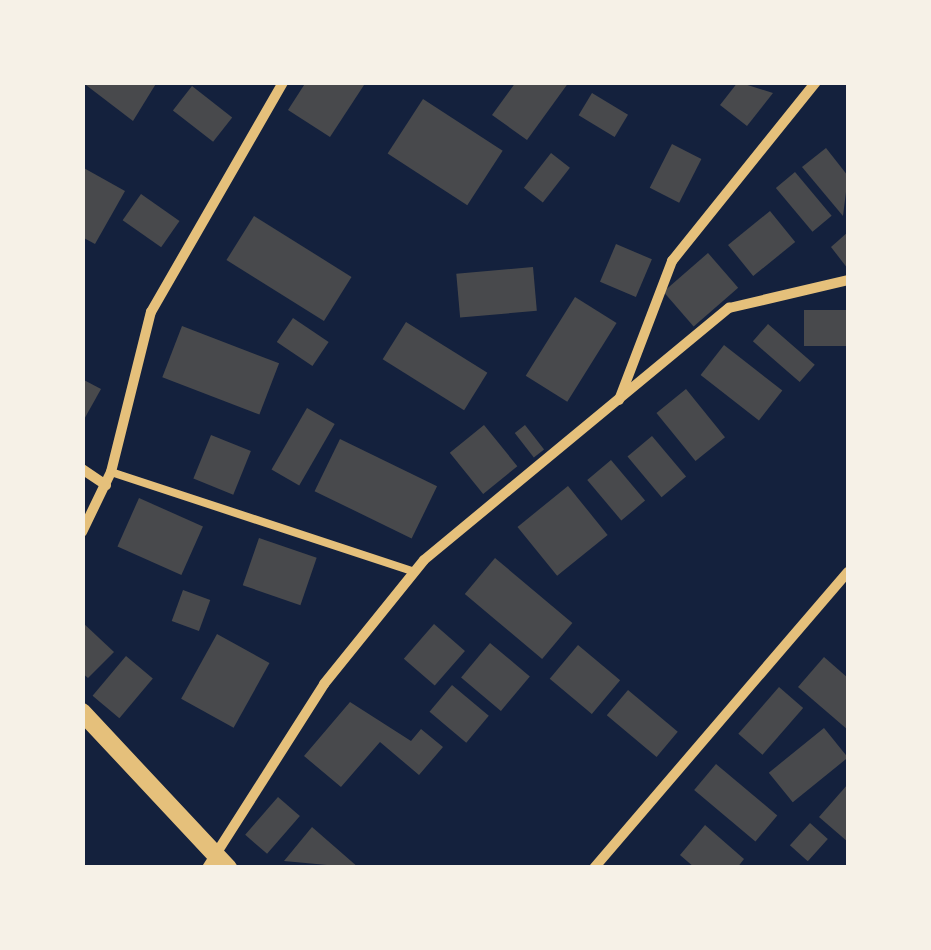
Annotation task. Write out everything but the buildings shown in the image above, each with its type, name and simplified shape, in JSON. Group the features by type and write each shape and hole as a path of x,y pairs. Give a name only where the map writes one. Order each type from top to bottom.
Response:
{"street":[{"path":"82,532 111,472 151,312 283,82"},
{"path":"618,401 672,261 816,82"},
{"path":"210,860 324,684 415,572 729,308 848,280"},
{"path":"82,469 106,484"},
{"path":"594,868 848,572"},
{"path":"82,712 210,860 228,868"}],"lane":[{"path":"111,472 415,572"}]}
